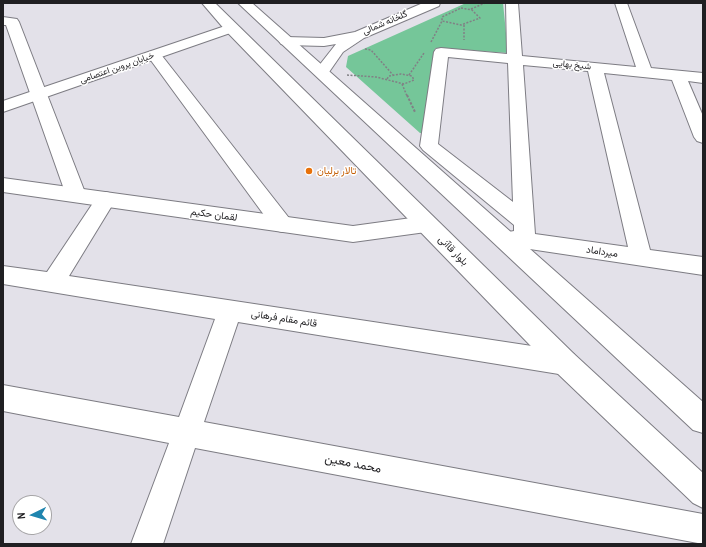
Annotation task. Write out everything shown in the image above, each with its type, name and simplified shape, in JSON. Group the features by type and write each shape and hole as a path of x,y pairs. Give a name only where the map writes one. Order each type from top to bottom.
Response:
{"street":[{"name":"بلوار قاآنی","path":"208,3 231,28 565,363 703,494"},
{"path":"244,3 322,72 703,420"},
{"name":"گلخانه شمالی","path":"359,34 434,3"},
{"path":"512,3 524,231"},
{"path":"621,3 645,72"},
{"path":"3,21 12,22 76,195"},
{"name":"خیابان پروین اعتصامی","path":"3,107 231,28"},
{"path":"286,40 324,42 359,34"},
{"path":"322,72 338,49 359,34"},
{"name":"شیخ بهایی","path":"524,231 429,146 441,52 703,78"},
{"path":"154,55 282,224"},
{"path":"595,67 640,257"},
{"path":"678,76 703,137"},
{"name":"لقمان حکیم","path":"3,185 353,234 426,224"},
{"path":"52,283 106,199"},
{"name":"میرداماد","path":"502,238 524,231 640,257 703,266"},
{"name":"قائم مقام فرهانی","path":"3,275 565,363"},
{"path":"147,544 230,311"},
{"name":"محمد معین","path":"3,398 703,529"}],"path":[{"path":"471,9 477,12 480,18 464,25 455,26 442,21 442,17 461,8 471,9 484,3"},
{"path":"338,49 371,50 393,75"},
{"path":"322,72 387,79 395,84 409,83 414,80 408,75 393,75 389,76 387,79"}],"green space":[{"path":"466,3 503,3 508,53 435,48 427,133 420,133 346,67 348,56"}],"place":[{"name":"تالار برلیان","path":"309,171"}]}
